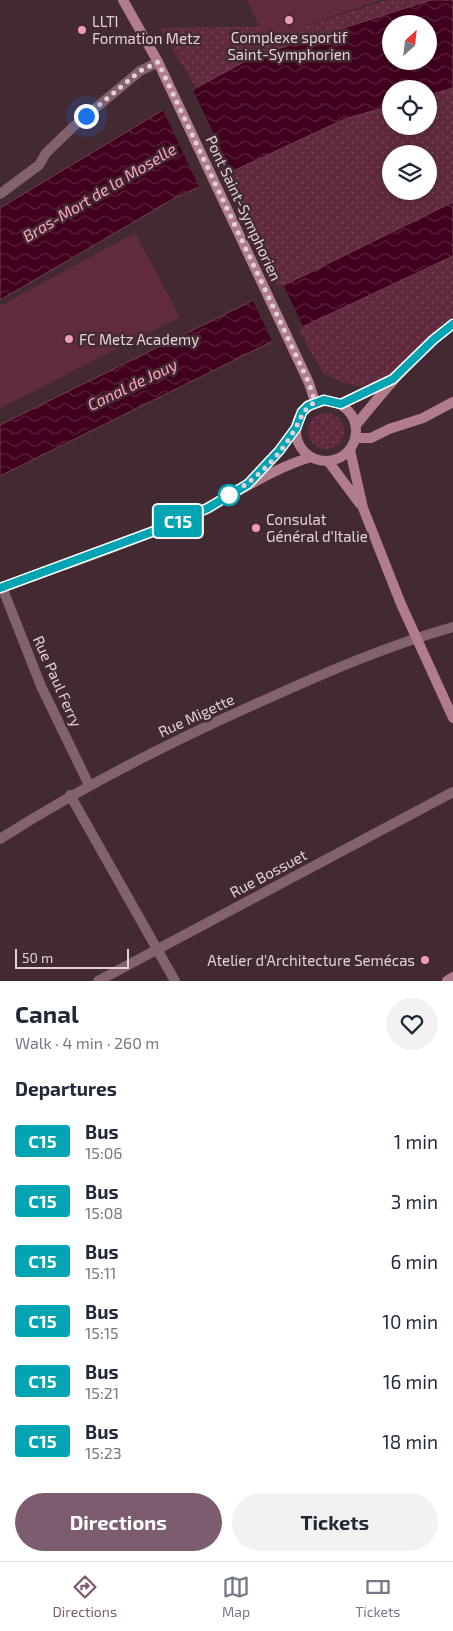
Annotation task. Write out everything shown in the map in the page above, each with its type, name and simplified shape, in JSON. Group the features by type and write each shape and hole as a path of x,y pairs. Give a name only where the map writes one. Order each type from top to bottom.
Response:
{"main road":[{"name":"Pont Saint-Symphorien","path":"123,0 164,74 296,355 315,402"},
{"path":"356,425 393,379 433,340 453,324"},
{"path":"341,404 393,379"},
{"path":"248,484 279,451 296,428 302,412 315,402 332,400 341,404 354,416 356,438 350,450 344,456 328,461 311,457 300,447 296,428"},
{"path":"356,438 371,438 390,429 423,418 453,402"},
{"path":"350,450 364,508 415,637 453,718"},
{"path":"1,588 168,526 208,508 248,484 288,464 311,457"},
{"path":"328,461 364,508"},
{"path":"447,981 453,977"}],"street":[{"path":"0,194 39,165 46,153 73,127 140,71 158,62"},
{"name":"Rue Paul Ferry","path":"1,588 41,686 89,785"},
{"name":"Rue Migette","path":"0,839 89,785 241,710 415,637 453,627"},
{"name":"Rue Bossuet","path":"98,981 453,792"},
{"path":"70,796 175,981"}],"shaded area":[{"name":"Complexe sportif Saint-Symphorien","path":"247,0 380,0 265,39"},
{"path":"387,0 431,0 253,57 196,88 160,28 306,26"},
{"path":"453,88 453,202 278,289 224,175 347,118 382,108 382,135 437,135 437,93"},
{"name":"FC Metz Academy","path":"135,233 180,317 0,408 0,306"},
{"path":"453,256 453,324 393,379 362,386 352,386 323,373 298,329"},
{"path":"326,413 333,414 339,418 343,424 343,438 339,444 333,448 326,449 319,448 313,444 309,438 308,431 309,424 313,418 319,414"}],"water":[{"name":"Bras-Mort de la Moselle","path":"431,0 453,0 453,88 437,93 437,80 382,80 382,108 347,118 175,198 0,300 0,208 163,110 196,88 253,57 382,16 382,70 438,70 438,15 384,15"},
{"name":"Canal de Jouy","path":"453,202 453,256 279,338 0,476 0,425"}],"pier":[{"path":"192,88 233,174 200,189 162,108"},
{"path":"283,284 304,328 273,343 252,299"}],"bus line":[{"name":"C15","path":"0,588 168,526 208,508 248,484 279,451 296,428 302,412 308,406 324,400 332,400 341,404 393,379 433,340 453,324"}],"place":[{"name":"Complexe sportif Saint-Symphorien","path":"289,20"},
{"name":"LLTI Formation Metz","path":"82,30"},
{"name":"FC Metz Academy","path":"69,339"},
{"name":"Consulat Général d'Italie","path":"256,528"},
{"name":"Atelier d'Architecture Semécas","path":"425,960"}],"route":[{"path":"86,116 140,71 148,65 158,62 309,383 315,402 302,412 296,428 269,462 248,484 229,495"}]}
